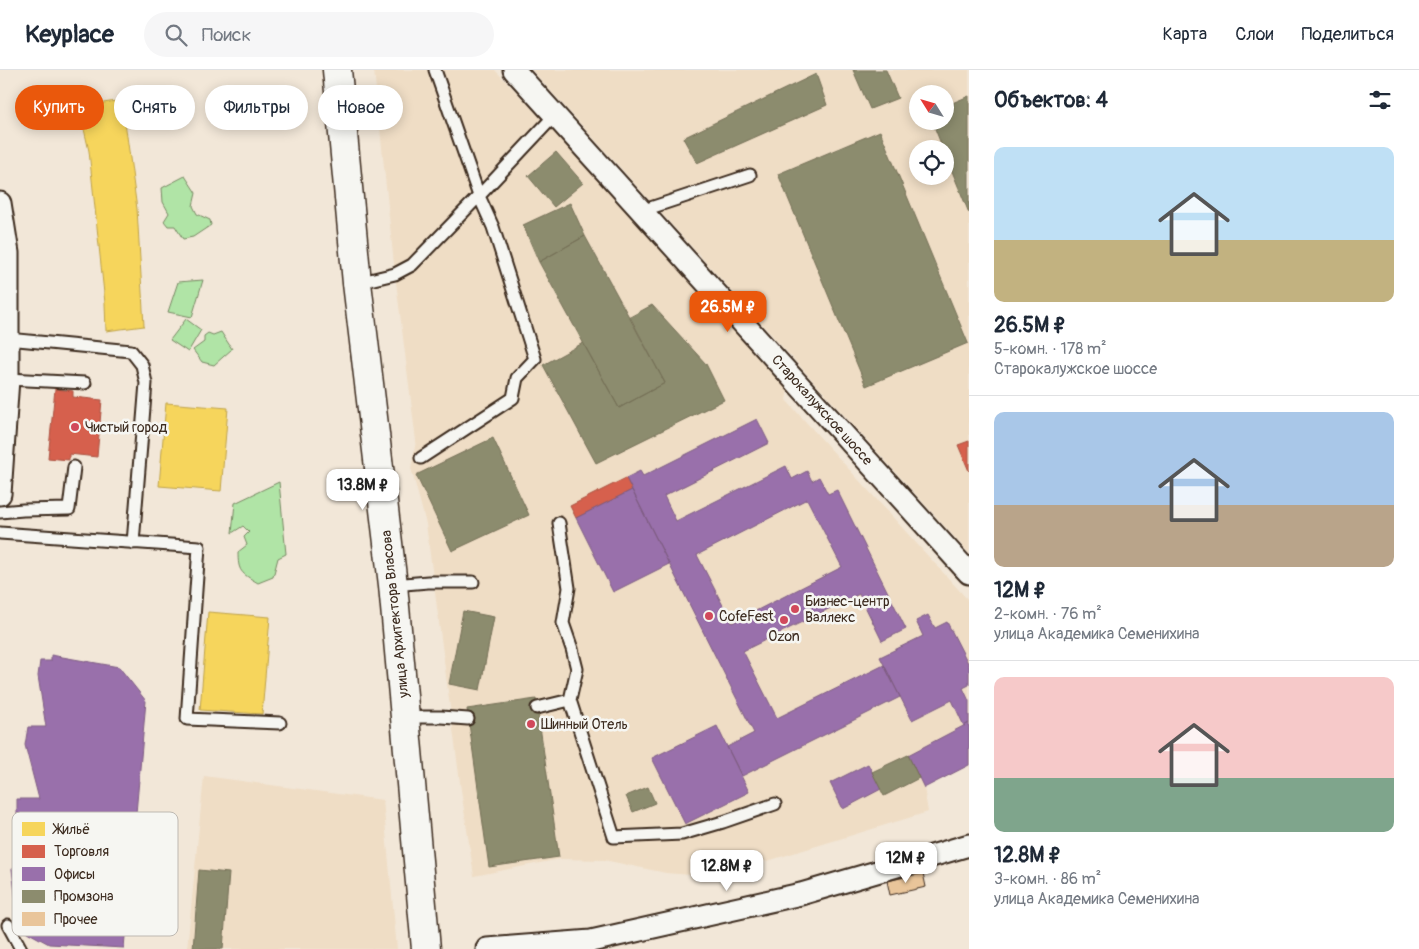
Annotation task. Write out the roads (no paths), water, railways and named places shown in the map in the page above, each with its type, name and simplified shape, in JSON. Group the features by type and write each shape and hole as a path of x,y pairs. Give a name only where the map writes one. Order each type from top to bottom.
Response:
{"street":[{"name":"улица Архитектора Власова","path":"337,70 357,283 393,584 426,949"},
{"name":"Старокалужское шоссе","path":"514,70 969,573"},
{"path":"0,203 8,253 8,380 0,494"},
{"path":"487,949 591,941 801,894 969,845"}],"lane":[{"path":"421,458 513,398 517,378 535,359 493,227 479,196 435,70"},
{"path":"357,283 395,274 412,265 555,116"},
{"path":"641,211 750,175"},
{"path":"8,339 131,352 142,365 146,383 132,543"},
{"path":"8,380 85,383"},
{"path":"0,512 69,509 74,467"},
{"path":"558,523 569,588 562,623 577,669 570,700 614,837 682,834 775,804"},
{"path":"0,533 200,547 187,719 280,723"},
{"path":"393,584 473,582"},
{"path":"537,708 570,700"},
{"path":"406,717 468,719"},
{"path":"8,925 12,932"},
{"path":"14,936 21,949"}],"place":[{"name":"Чистый город","path":"75,427"},
{"name":"Бизнес-центр Валлекс","path":"795,609"},
{"name":"CofeFest","path":"709,616"},
{"name":"Ozon","path":"784,620"},
{"name":"Шинный Отель","path":"531,724"}]}
